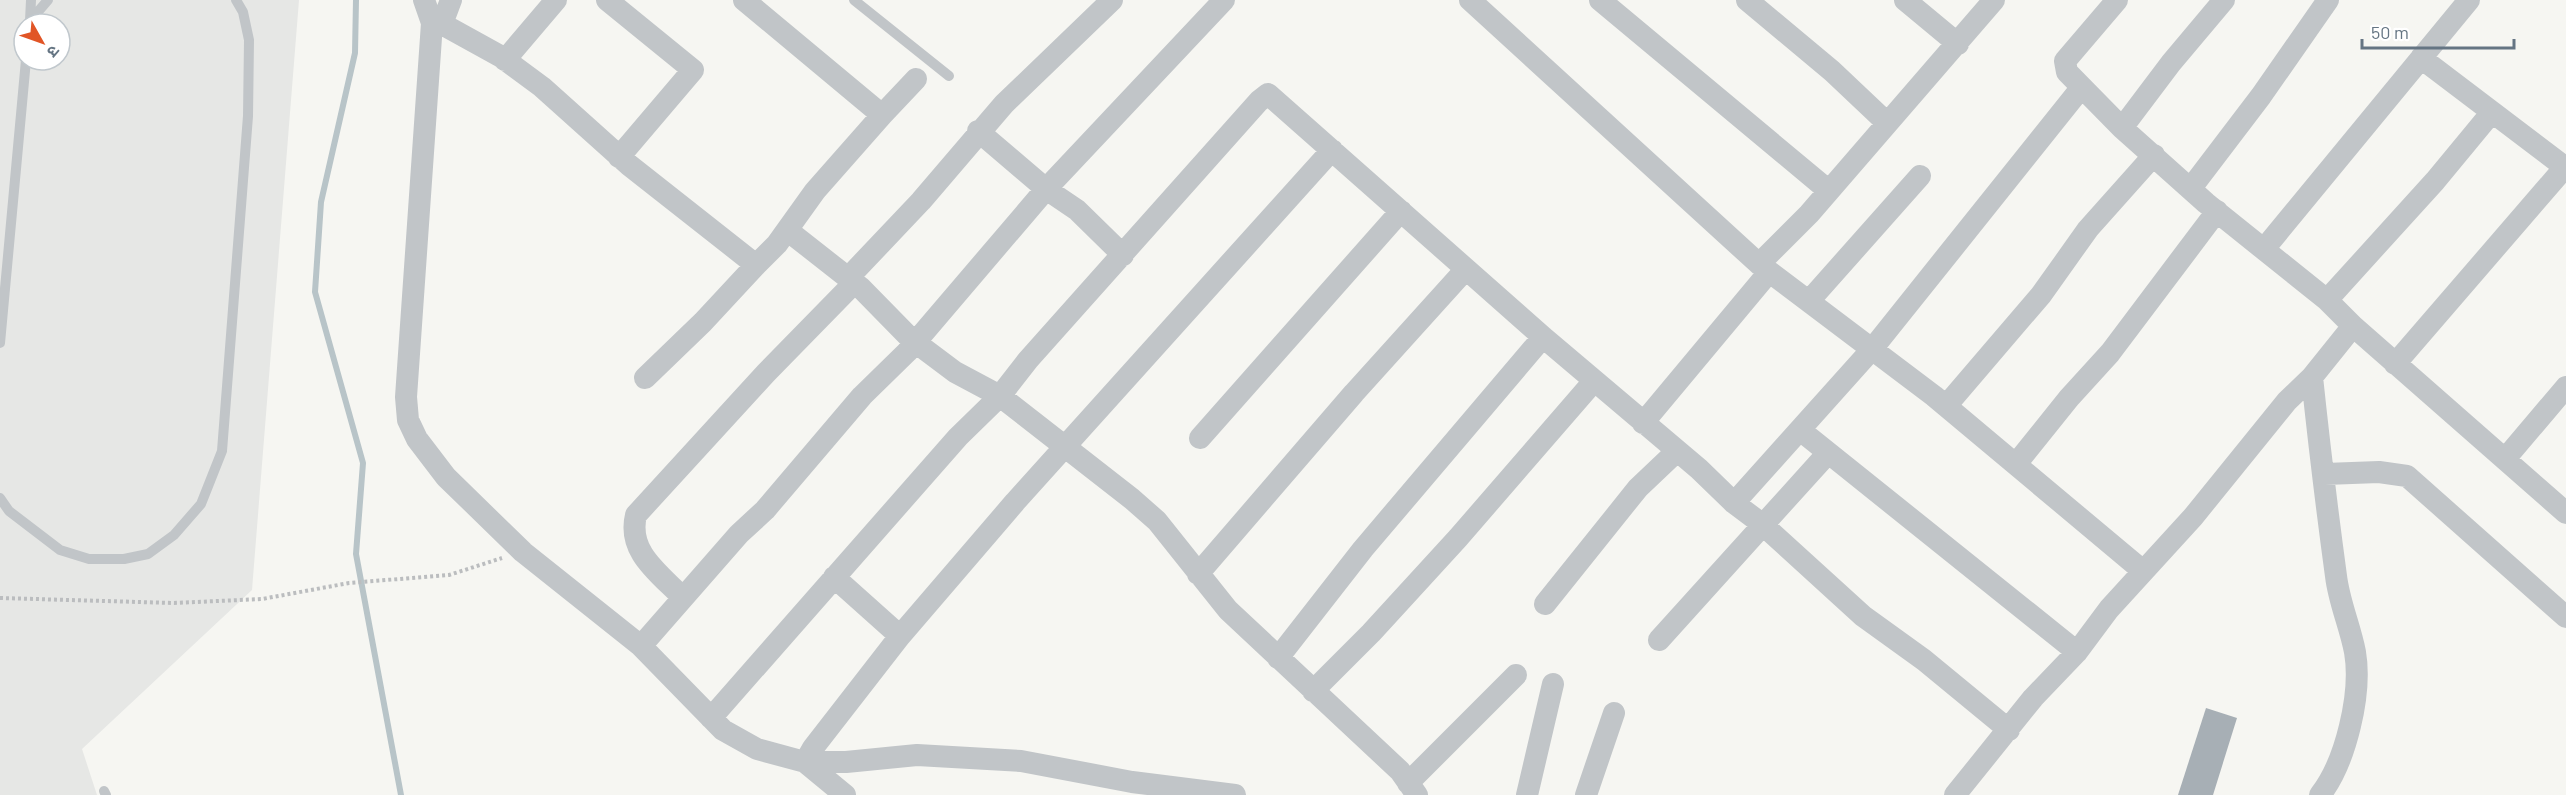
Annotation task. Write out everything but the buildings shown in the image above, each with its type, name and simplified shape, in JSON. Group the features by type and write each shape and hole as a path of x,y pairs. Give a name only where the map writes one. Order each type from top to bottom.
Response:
{"street":[{"path":"424,0 437,24 505,60 542,87 619,157 756,265"},
{"path":"451,0 437,24 407,385 408,420 417,439 446,477 523,552 640,646 723,730 757,749 805,762 846,762 916,755 1021,761 1132,782 1235,795"},
{"path":"505,60 556,0"},
{"path":"607,0 693,70 619,157"},
{"path":"744,0 882,116"},
{"path":"682,597 644,559 635,544 633,528 636,515 851,280 921,201 978,131 1112,0"},
{"path":"640,646 739,534 765,510 862,396 915,342 1046,189 1224,0"},
{"path":"1470,0 1764,268 1873,348 1946,406 2143,571"},
{"path":"1600,0 1829,191"},
{"path":"1747,0 1832,70 1887,123"},
{"path":"1905,0 1958,44"},
{"path":"1643,423 1764,268 1994,0"},
{"path":"2116,0 2065,61 2065,69 2081,88 2122,128 2217,211 2327,300 2395,364 2566,513"},
{"path":"2122,128 2171,63 2224,0"},
{"path":"2191,188 2261,96 2328,0"},
{"path":"2264,249 2469,0"},
{"path":"2395,364 2566,167 2421,58"},
{"path":"645,378 703,322 756,265 787,230 815,191 916,79"},
{"path":"1734,503 1873,348 2081,88"},
{"path":"711,718 958,437 1000,396 1028,360 1264,95 1272,96 1594,381 1734,503 1762,524 1863,616 1924,660 2009,730"},
{"path":"2327,300 2435,181 2492,112"},
{"path":"978,131 1046,189 1077,210 1123,255"},
{"path":"805,762 900,636 1015,502 1067,448 1332,150"},
{"path":"1946,406 2041,295 2094,222 2154,155"},
{"path":"1809,301 1920,176"},
{"path":"1200,438 1401,211"},
{"path":"2016,464 2069,398 2110,352 2217,211"},
{"path":"787,230 851,280 915,342 955,372 1000,396 1114,483 1157,521 1228,610 1400,771 1412,789 1516,675"},
{"path":"1198,574 1354,393 1466,269"},
{"path":"1955,795 2033,698 2077,652 2143,571 2193,517 2287,401 2312,377 2354,327"},
{"path":"1278,658 1363,549 1544,337"},
{"path":"2312,377 2336,580 2355,651 2357,676 2355,700 2347,734 2330,779 2320,795"},
{"path":"1313,691 1371,633 1458,538 1594,381"},
{"path":"2505,459 2566,387"},
{"path":"1800,430 2077,652"},
{"path":"1545,604 1638,488 1677,451"},
{"path":"1659,640 1828,453"},
{"path":"2325,474 2379,472 2407,476 2566,617"},
{"path":"834,577 900,636"},
{"path":"1527,795 1553,684"},
{"path":"1586,795 1614,713"},
{"path":"805,762 845,795"}],"lane":[{"path":"38,12 48,0"},
{"path":"0,498 9,511 60,550 89,559 124,559 148,554 174,535 201,504 222,451 248,116 249,40 243,12 236,0"},
{"path":"854,0 949,76"},
{"path":"0,343 25,72"}],"path":[{"path":"0,598 207,602 262,599 349,583 449,575 523,552"}],"shaded area":[{"path":"0,0 299,0 252,590 82,749 97,795 0,795"}],"waterway":[{"path":"356,0 355,53 321,202 315,292 363,463 356,554 401,795"}]}
